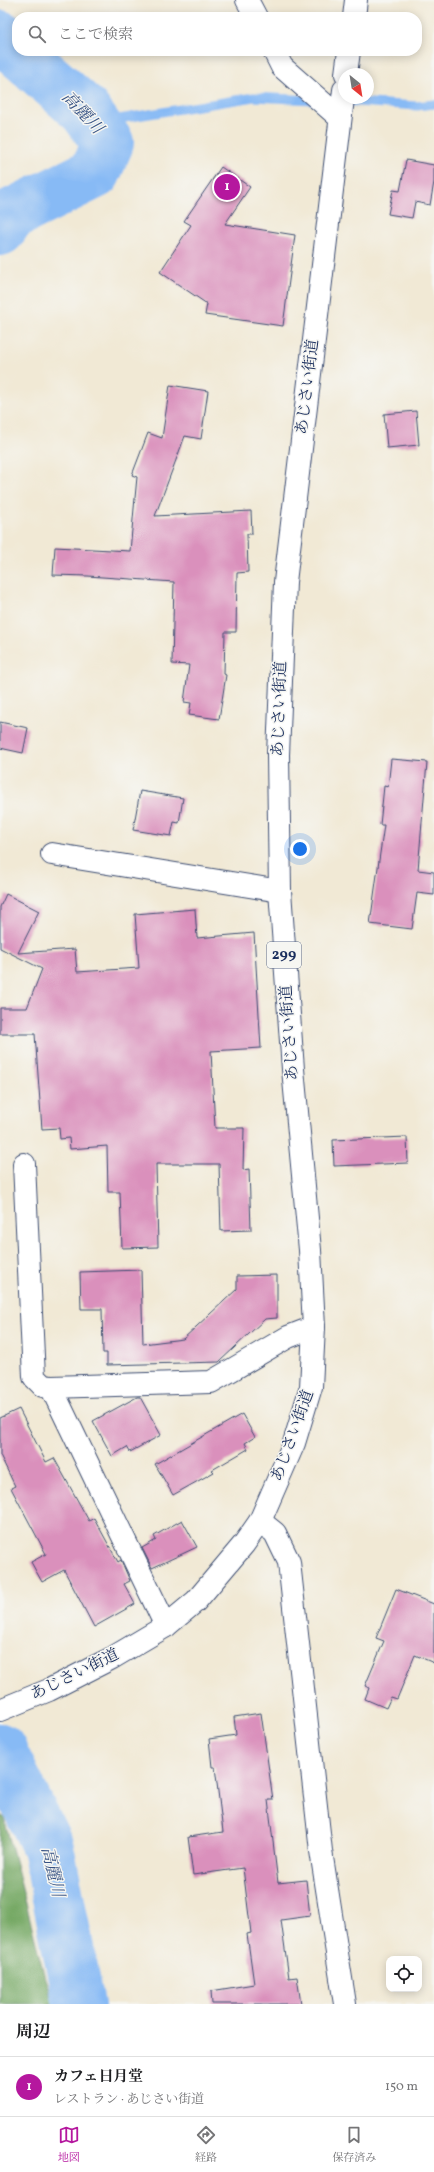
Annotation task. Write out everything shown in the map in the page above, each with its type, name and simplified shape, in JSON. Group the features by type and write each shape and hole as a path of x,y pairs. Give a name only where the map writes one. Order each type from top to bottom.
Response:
{"main road":[{"path":"247,0 253,12"},
{"path":"355,12 356,0"},
{"path":"276,56 282,67 338,101"},
{"path":"347,68 348,56"},
{"name":"あじさい街道","path":"0,1710 49,1690 112,1658 166,1626 196,1601 244,1544 260,1521 294,1443 311,1387 314,1327 310,1250 292,1069 280,891 278,755 285,582 342,104"},
{"path":"52,854 280,891"},
{"path":"24,1164 34,1377 43,1386 211,1382 288,1336 314,1327"},
{"path":"51,1387 166,1626"},
{"path":"260,1521 275,1533 289,1562 321,1851 345,2004"}],"green space":[{"path":"0,1816 4,1817 45,1978 54,2004 0,2004"}],"building":[{"path":"406,160 434,165 434,182 430,205 415,202 412,218 388,214 393,190 400,191"},
{"path":"221,167 250,187 225,224 295,235 283,326 205,315 207,304 160,272 191,225 184,221"},
{"path":"170,385 208,391 201,439 185,436 155,516 251,511 252,534 247,534 248,572 237,573 236,632 225,632 224,674 226,675 219,719 189,715 191,703 184,702 189,665 172,664 174,582 53,575 55,547 130,551 137,477 132,475 148,433 162,438"},
{"path":"416,411 419,445 387,448 384,414"},
{"path":"0,722 28,728 23,753 0,748"},
{"path":"391,759 427,762 418,870 434,872 434,895 417,893 412,929 370,924 384,825 380,825 384,786 388,787"},
{"path":"140,791 183,798 179,823 174,822 171,836 133,830"},
{"path":"6,894 39,911 18,953 75,949 77,972 139,968 135,914 195,909 197,938 254,933 261,1048 211,1051 215,1128 244,1128 243,1170 249,1169 251,1230 221,1231 219,1164 156,1164 158,1247 122,1248 120,1192 108,1192 107,1146 70,1149 69,1138 60,1139 59,1128 42,1129 35,1034 0,1034 0,1008 27,1008 42,969 0,948 0,907"},
{"path":"407,1137 408,1163 334,1166 333,1140"},
{"path":"141,1270 143,1344 183,1339 237,1289 237,1276 277,1275 277,1318 265,1319 219,1362 107,1365 107,1353 103,1353 102,1309 81,1309 80,1272"},
{"path":"137,1397 140,1397 161,1435 130,1452 127,1447 112,1456 93,1421"},
{"path":"19,1409 46,1462 54,1458 89,1521 94,1518 118,1562 121,1560 130,1581 124,1584 135,1604 94,1627 64,1570 42,1582 31,1562 46,1554 11,1488 15,1486 0,1455 0,1418"},
{"path":"242,1414 255,1437 245,1443 248,1449 212,1470 214,1472 173,1495 155,1464"},
{"path":"182,1520 197,1547 152,1568 142,1548 156,1540 154,1536"},
{"path":"396,1589 434,1604 434,1663 415,1655 397,1699 391,1697 386,1708 365,1699 369,1688 365,1686 384,1641 376,1638"},
{"path":"261,1713 273,1800 268,1800 278,1883 306,1880 310,1916 281,1920 289,1978 297,1977 301,2004 212,2004 211,1991 254,1984 247,1934 251,1933 243,1868 193,1875 188,1837 223,1832 215,1767 212,1767 209,1739 236,1735 234,1717"}],"waterway":[{"name":"高麗川","path":"0,36 12,47"},
{"name":"高麗川","path":"0,230 10,215 95,173 108,143 85,111 23,56"},
{"path":"94,123 254,97 313,100"},
{"path":"374,103 417,106 434,104"},
{"name":"高麗川","path":"0,1749 48,1847 79,2004"}],"place":[{"name":"カフェ日月堂","path":"227,187"}]}
